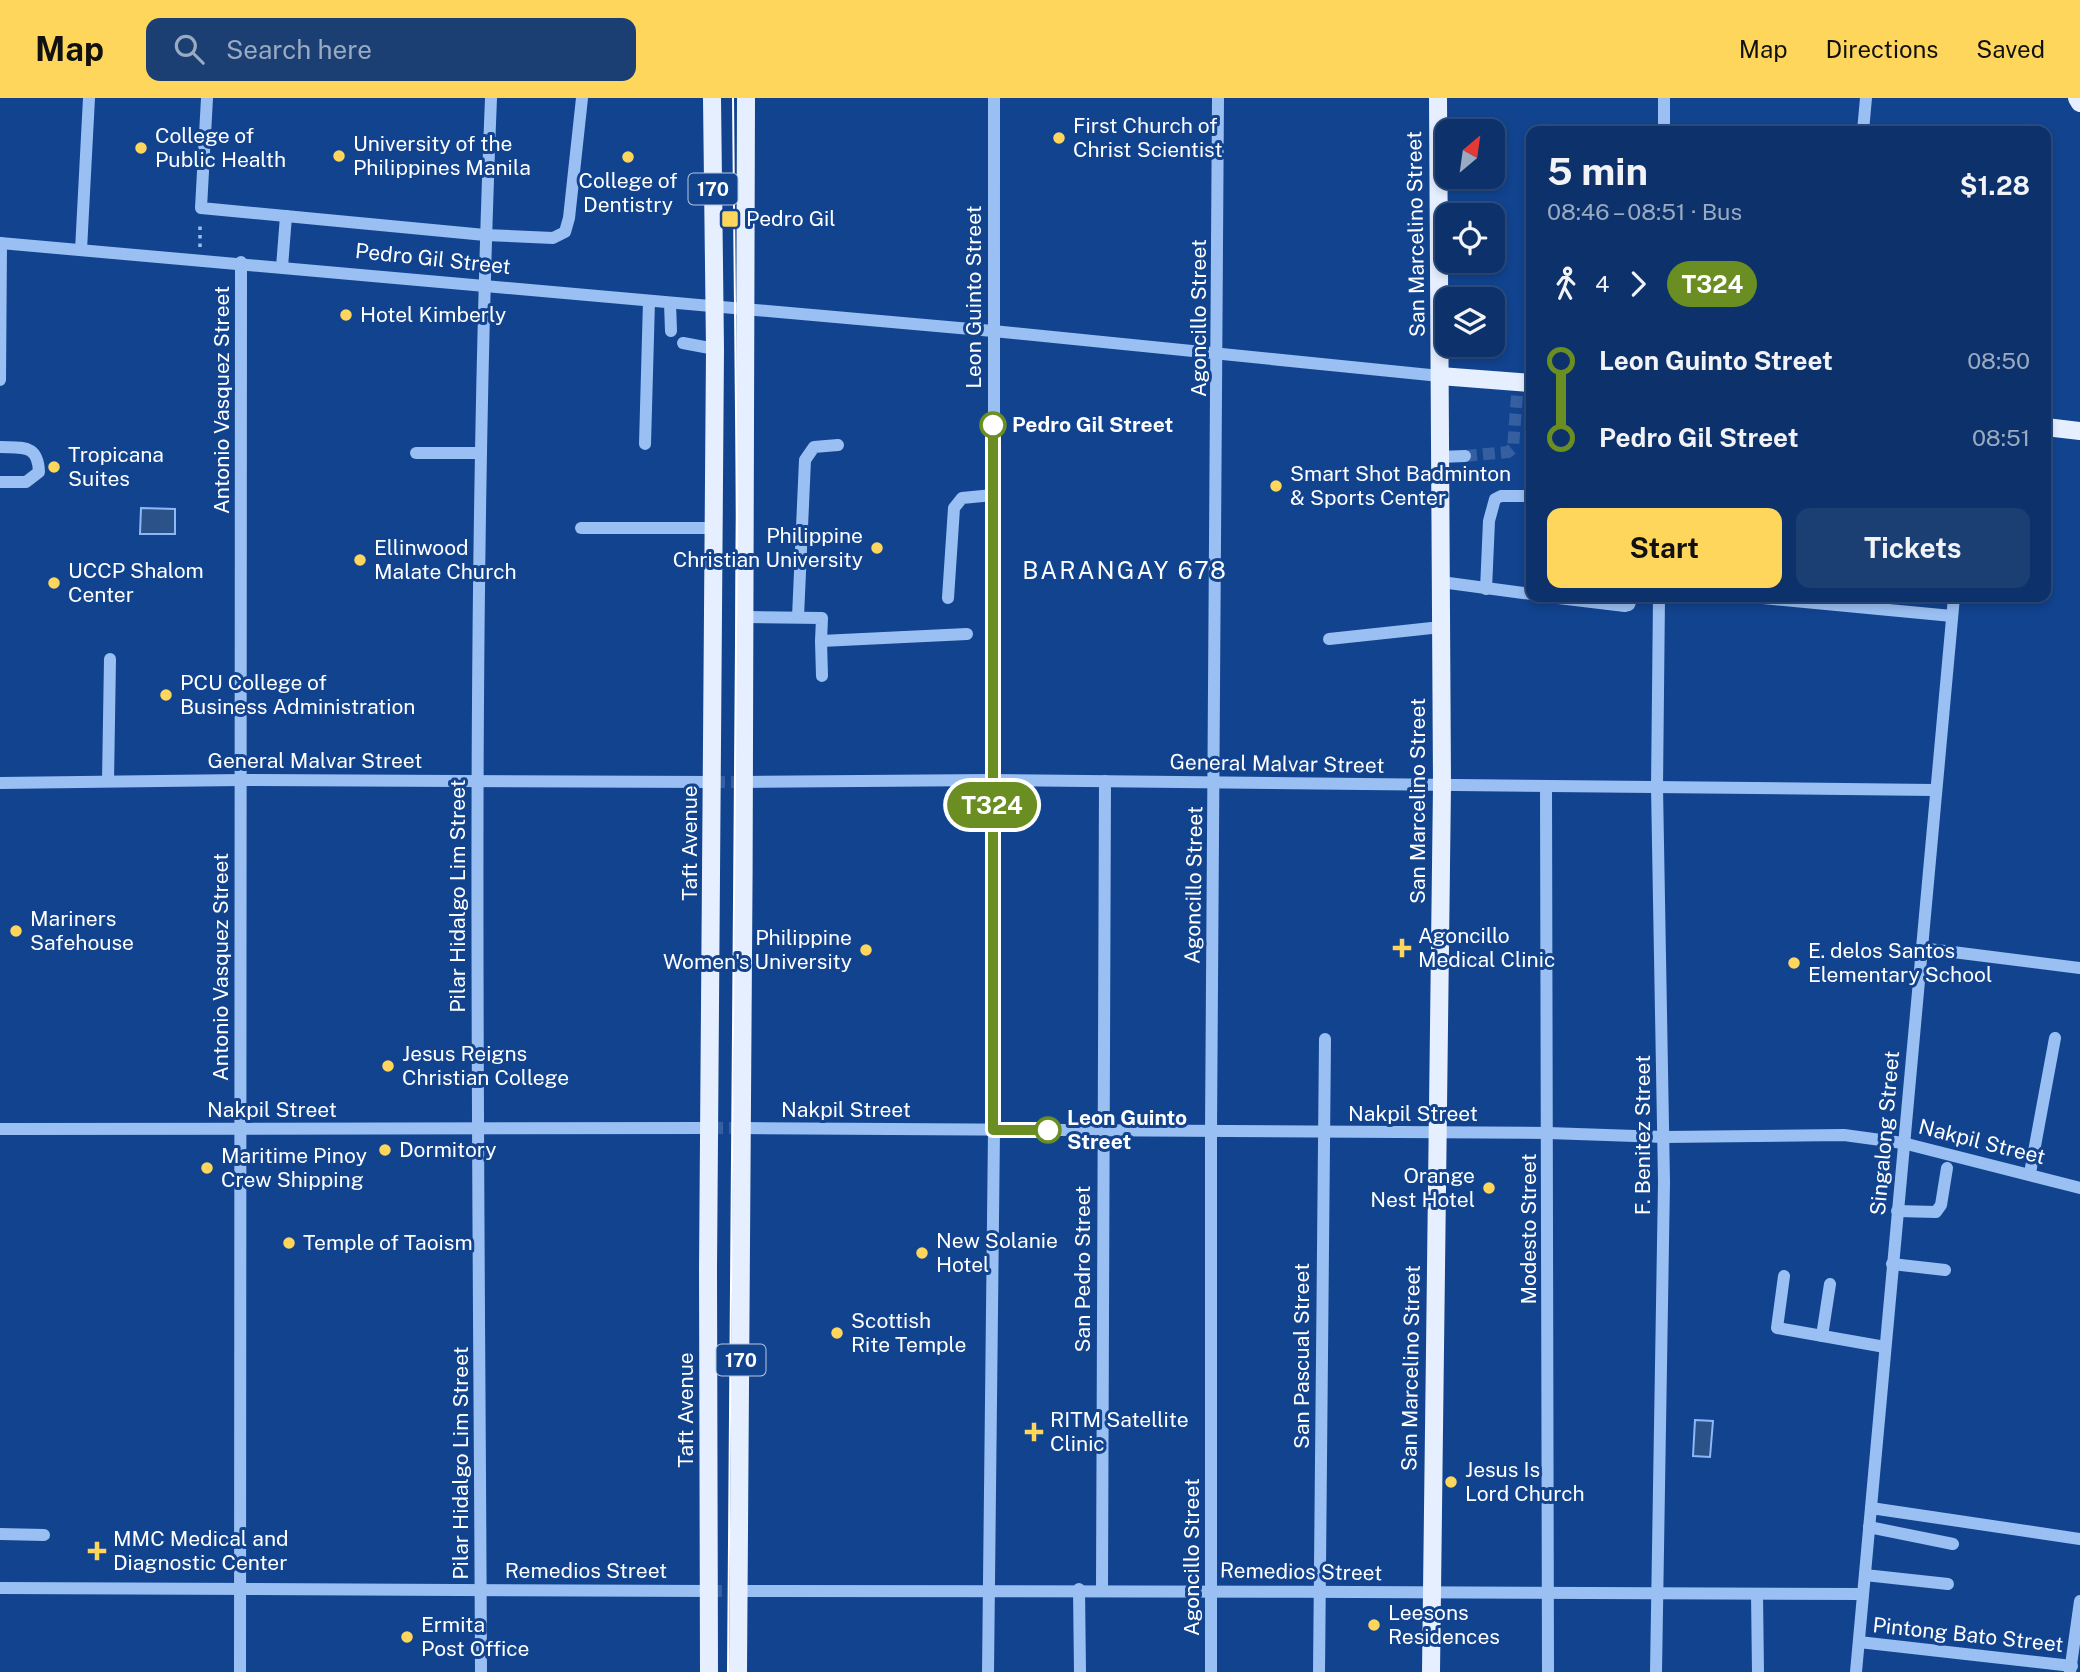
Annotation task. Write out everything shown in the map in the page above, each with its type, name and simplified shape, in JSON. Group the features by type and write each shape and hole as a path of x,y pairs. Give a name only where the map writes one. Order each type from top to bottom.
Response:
{"main road":[{"name":"Taft Avenue","path":"709,1672 708,1269 715,349 712,98"},
{"name":"170","path":"738,1672 740,1128 747,617 746,98"},
{"name":"San Marcelino Street","path":"1431,1672 1442,785 1437,98"},
{"path":"2077,98 2080,103"},
{"name":"Pedro Gil Street","path":"1440,376 1522,387"},
{"path":"2051,428 2080,431"}],"street":[{"path":"81,250 89,98"},
{"path":"207,98 201,208 485,236 554,239 565,232 569,218 582,98"},
{"name":"Pilar Hidalgo Lim Street","path":"481,1672 477,1130 478,781 485,236 491,98"},
{"name":"Leon Guinto Street","path":"988,1672 993,1130 994,98"},
{"name":"Agoncillo Street","path":"1211,1672 1210,1131 1219,355 1218,98"},
{"path":"1664,98 1664,126"},
{"path":"1863,126 1866,98"},
{"path":"282,267 286,216"},
{"path":"0,243 0,380"},
{"name":"Pedro Gil Street","path":"0,243 241,262 485,288 993,331 1440,376"},
{"name":"Antonio Vasquez Street","path":"240,1672 241,262"},
{"path":"645,444 649,302"},
{"path":"670,303 671,331"},
{"path":"684,343 715,349"},
{"path":"798,617 805,460 814,447 838,445"},
{"path":"0,447 34,452 39,472 26,482 0,482"},
{"path":"416,453 481,453"},
{"path":"1439,457 1465,456"},
{"path":"948,598 954,508 962,498 993,495"},
{"path":"1486,589 1489,521 1495,499 1502,496 1526,496"},
{"path":"581,528 714,528"},
{"path":"1441,582 1526,593"},
{"path":"1592,602 1625,606 1628,602"},
{"name":"F. Benitez Street","path":"1656,1672 1664,1137 1657,787 1659,602"},
{"path":"1805,602 1952,616"},
{"name":"Singalong Street","path":"1856,1672 1934,790 1953,602"},
{"path":"747,617 822,618 822,676"},
{"path":"1329,639 1441,627"},
{"path":"821,641 967,635"},
{"path":"108,781 110,659"},
{"name":"General Malvar Street","path":"0,783 241,780 713,782"},
{"name":"General Malvar Street","path":"746,782 992,780 1934,790"},
{"name":"San Pedro Street","path":"1102,1589 1105,781"},
{"name":"Modesto Street","path":"1546,786 1548,1672"},
{"path":"1921,948 2080,968"},
{"path":"2030,1173 2055,1038"},
{"name":"San Pascual Street","path":"1319,1672 1322,1133 1325,1039"},
{"name":"Nakpil Street","path":"0,1129 711,1128"},
{"name":"Nakpil Street","path":"740,1128 1548,1133 1664,1137 1844,1135 1903,1143 2030,1173 2080,1188"},
{"path":"1897,1211 1936,1212 1941,1205 1947,1168"},
{"path":"1892,1264 1945,1270"},
{"path":"1784,1276 1777,1328 1885,1347"},
{"path":"1822,1336 1830,1284"},
{"path":"1871,1508 2080,1539"},
{"path":"1869,1527 1953,1544"},
{"path":"0,1534 44,1535"},
{"path":"1865,1575 1948,1584"},
{"name":"Remedios Street","path":"0,1588 710,1591"},
{"path":"1079,1589 1080,1672"},
{"name":"Remedios Street","path":"738,1591 1102,1589 1432,1594 1863,1594"},
{"path":"1757,1594 1758,1672"},
{"path":"2071,1669 2080,1601"},
{"name":"Pintong Bato Street","path":"1859,1642 2071,1669"}],"path":[{"path":"200,232 200,249"}],"water":[{"path":"141,508 175,509 175,534 140,534"},
{"path":"1695,1420 1713,1421 1710,1457 1693,1456"}],"tunnel":[{"path":"1465,456 1508,452 1513,448 1517,395"},
{"path":"713,782 745,782"},
{"path":"711,1128 740,1128"},
{"path":"710,1591 739,1591"}],"tram line":[{"path":"728,1672 737,517 733,98"}],"bus line":[{"name":"T324","path":"993,425 993,1130 1048,1130"}],"place":[{"name":"First Church of Christ Scientist","path":"1059,138"},
{"name":"College of Public Health","path":"141,148"},
{"name":"University of the Philippines Manila","path":"339,156"},
{"name":"College of Dentistry","path":"628,157"},
{"name":"Pedro Gil","path":"730,219"},
{"name":"Hotel Kimberly","path":"346,315"},
{"name":"Pedro Gil Street","path":"993,425"},
{"name":"Tropicana Suites","path":"54,467"},
{"name":"Smart Shot Badminton & Sports Center","path":"1276,486"},
{"name":"Philippine Christian University","path":"877,548"},
{"name":"Ellinwood Malate Church","path":"360,560"},
{"name":"UCCP Shalom Center","path":"54,583"},
{"name":"PCU College of Business Administration","path":"166,695"},
{"name":"Mariners Safehouse","path":"16,931"},
{"name":"Agoncillo Medical Clinic","path":"1402,948"},
{"name":"Philippine Women's University","path":"866,950"},
{"name":"E. delos Santos Elementary School","path":"1794,963"},
{"name":"Jesus Reigns Christian College","path":"388,1066"},
{"name":"Leon Guinto Street","path":"1048,1130"},
{"name":"Dormitory","path":"385,1150"},
{"name":"Maritime Pinoy Crew Shipping","path":"207,1168"},
{"name":"Orange Nest Hotel","path":"1489,1188"},
{"name":"Temple of Taoism","path":"289,1243"},
{"name":"New Solanie Hotel","path":"922,1253"},
{"name":"Scottish Rite Temple","path":"837,1333"},
{"name":"RITM Satellite Clinic","path":"1034,1432"},
{"name":"Jesus Is Lord Church","path":"1451,1482"},
{"name":"MMC Medical and Diagnostic Center","path":"97,1551"},
{"name":"Leesons Residences","path":"1374,1625"},
{"name":"Ermita Post Office","path":"407,1637"}],"district":[{"name":"BARANGAY 678","path":"1125,571"}]}
